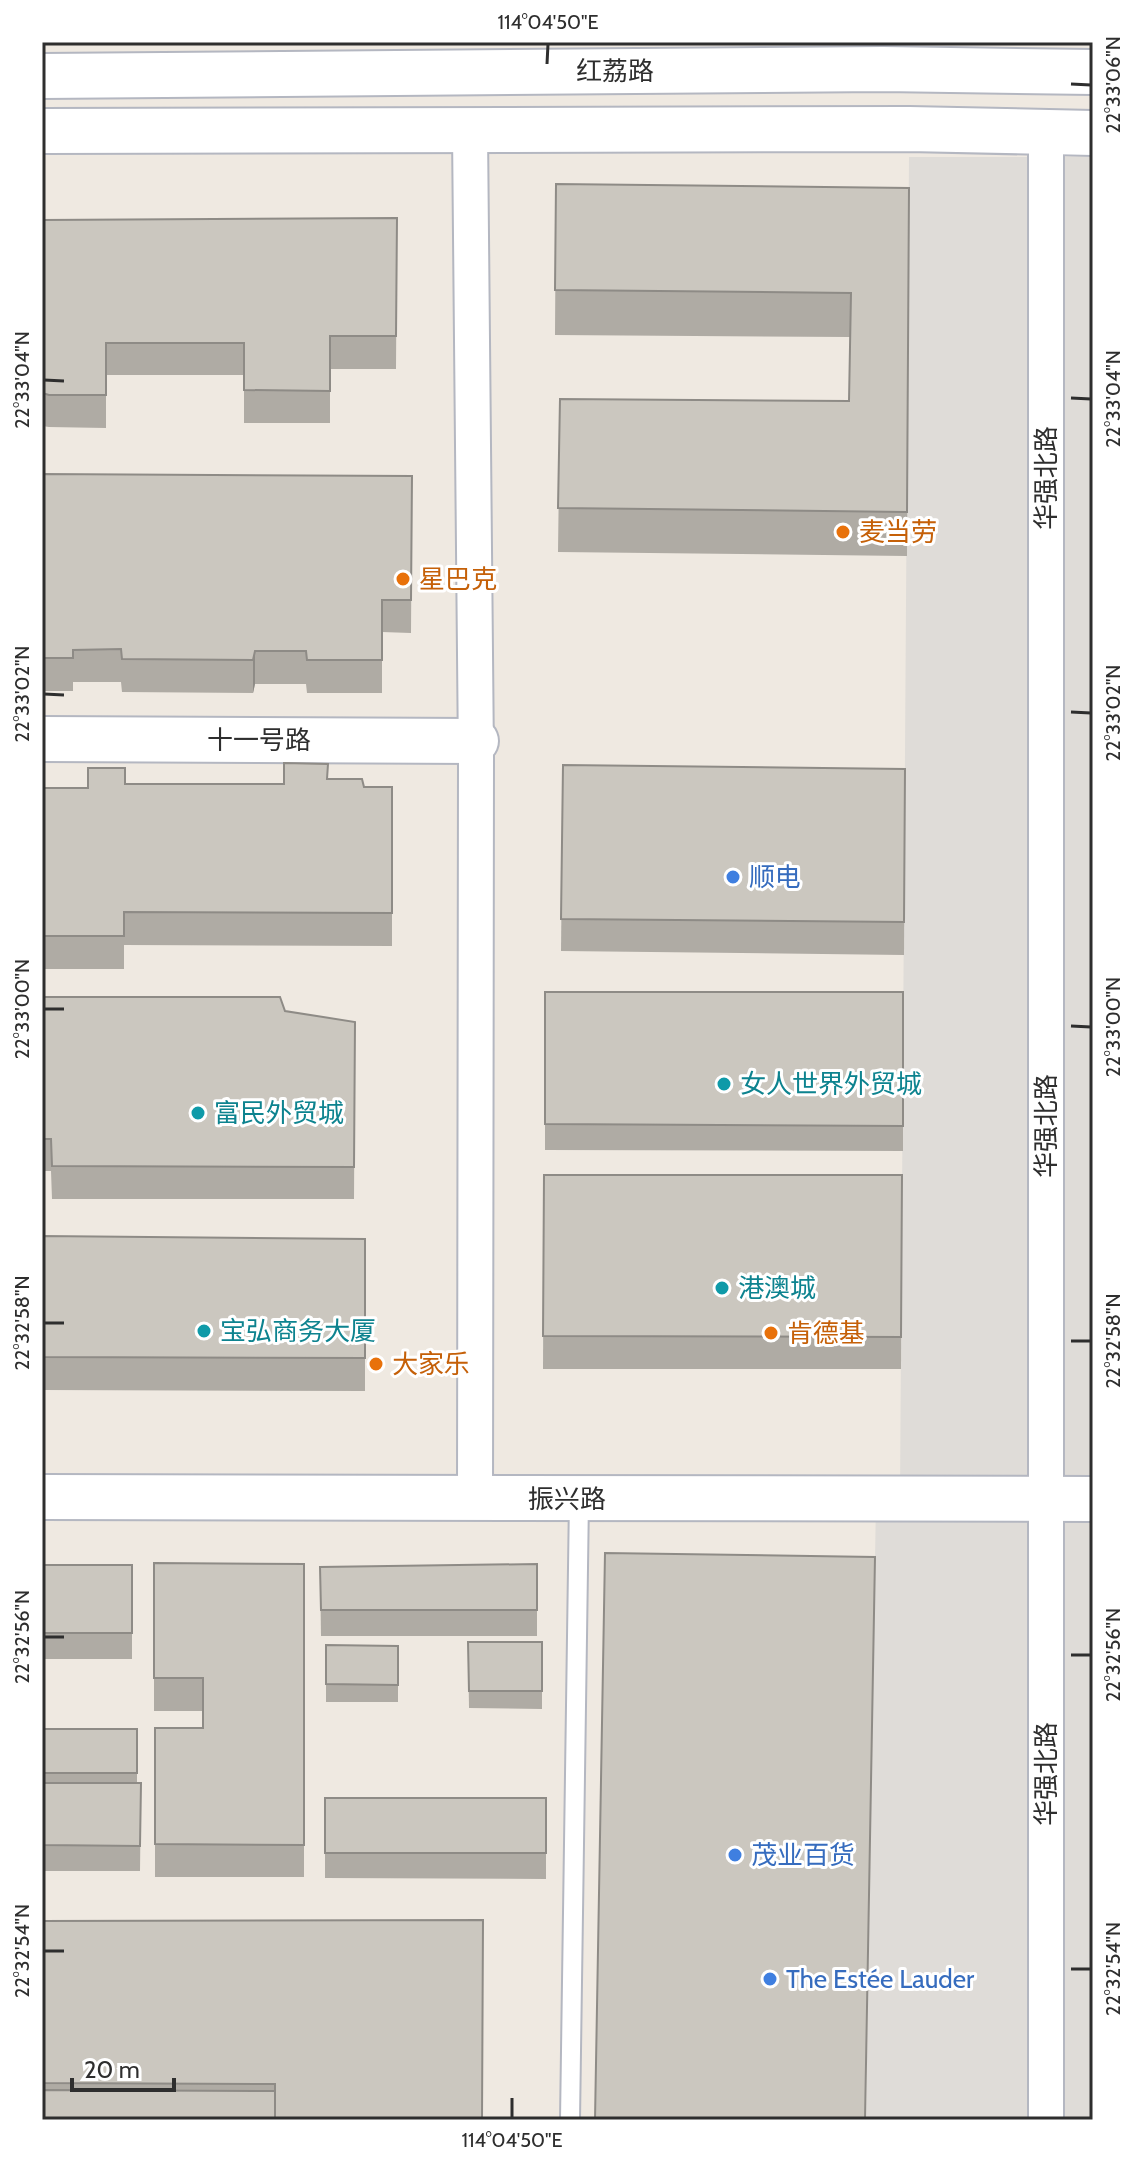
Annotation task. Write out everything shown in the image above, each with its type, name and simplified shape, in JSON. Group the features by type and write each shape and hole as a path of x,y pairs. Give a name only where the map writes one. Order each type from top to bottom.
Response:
{"main road":[{"name":"红荔路","path":"42,76 836,70 1023,57 1076,62"},
{"name":"华强北路","path":"1023,57 1046,133"},
{"name":"华强北路","path":"1046,133 1076,62"},
{"path":"42,131 909,129 1093,133"},
{"name":"十一号路","path":"42,739 476,741"},
{"name":"振兴路","path":"42,1497 1093,1499"}],"street":[{"path":"470,131 476,741 475,1499"},
{"name":"华强北路","path":"1046,133 1046,2120"}],"lane":[{"path":"570,2120 579,1499"}],"shaded area":[{"path":"909,157 1093,157 1093,2120 866,2120 876,1499 900,1497"}],"building":[{"path":"556,184 909,188 907,512 558,508 560,399 849,401 851,293 555,290"},
{"path":"397,218 396,336 330,336 330,391 244,390 244,343 106,343 106,395 42,393 42,220"},
{"path":"42,474 412,476 411,600 382,600 382,660 307,660 306,651 255,651 253,660 122,659 121,649 73,650 73,658 42,658"},
{"path":"284,763 328,764 327,779 362,779 364,787 392,787 392,913 124,912 124,936 42,936 42,788 88,788 88,768 125,768 125,784 284,784"},
{"name":"顺电","path":"563,765 905,769 904,922 561,919"},
{"name":"女人世界外贸城","path":"545,992 903,992 903,1126 545,1124"},
{"name":"富民外贸城","path":"42,997 280,997 285,1011 355,1022 354,1167 52,1166 51,1139 42,1139"},
{"name":"港澳城","path":"544,1175 902,1175 901,1337 543,1336"},
{"name":"宝弘商务大厦","path":"42,1236 365,1239 365,1358 42,1357"},
{"name":"茂业百货","path":"605,1553 875,1557 865,2120 595,2120"},
{"path":"154,1563 304,1564 304,1845 155,1844 155,1728 203,1728 203,1678 154,1678"},
{"path":"537,1564 537,1610 321,1610 320,1567"},
{"path":"42,1565 132,1565 132,1633 42,1633"},
{"path":"468,1642 542,1642 542,1691 469,1691"},
{"path":"326,1645 398,1646 398,1685 326,1684"},
{"path":"42,1729 137,1729 137,1773 42,1773"},
{"path":"42,1783 141,1783 140,1846 42,1845"},
{"path":"325,1798 546,1798 546,1853 325,1853"},
{"path":"483,1920 482,2120 275,2120 275,2084 42,2083 42,1921"},
{"path":"42,2090 275,2091 275,2120 42,2120"}],"place":[{"name":"麦当劳","path":"843,532"},
{"name":"星巴克","path":"403,579"},
{"name":"顺电","path":"733,877"},
{"name":"女人世界外贸城","path":"724,1084"},
{"name":"富民外贸城","path":"198,1113"},
{"name":"港澳城","path":"722,1288"},
{"name":"宝弘商务大厦","path":"204,1331"},
{"name":"肯德基","path":"771,1333"},
{"name":"大家乐","path":"376,1364"},
{"name":"茂业百货","path":"735,1855"},
{"name":"The Estée Lauder","path":"770,1979"}]}
